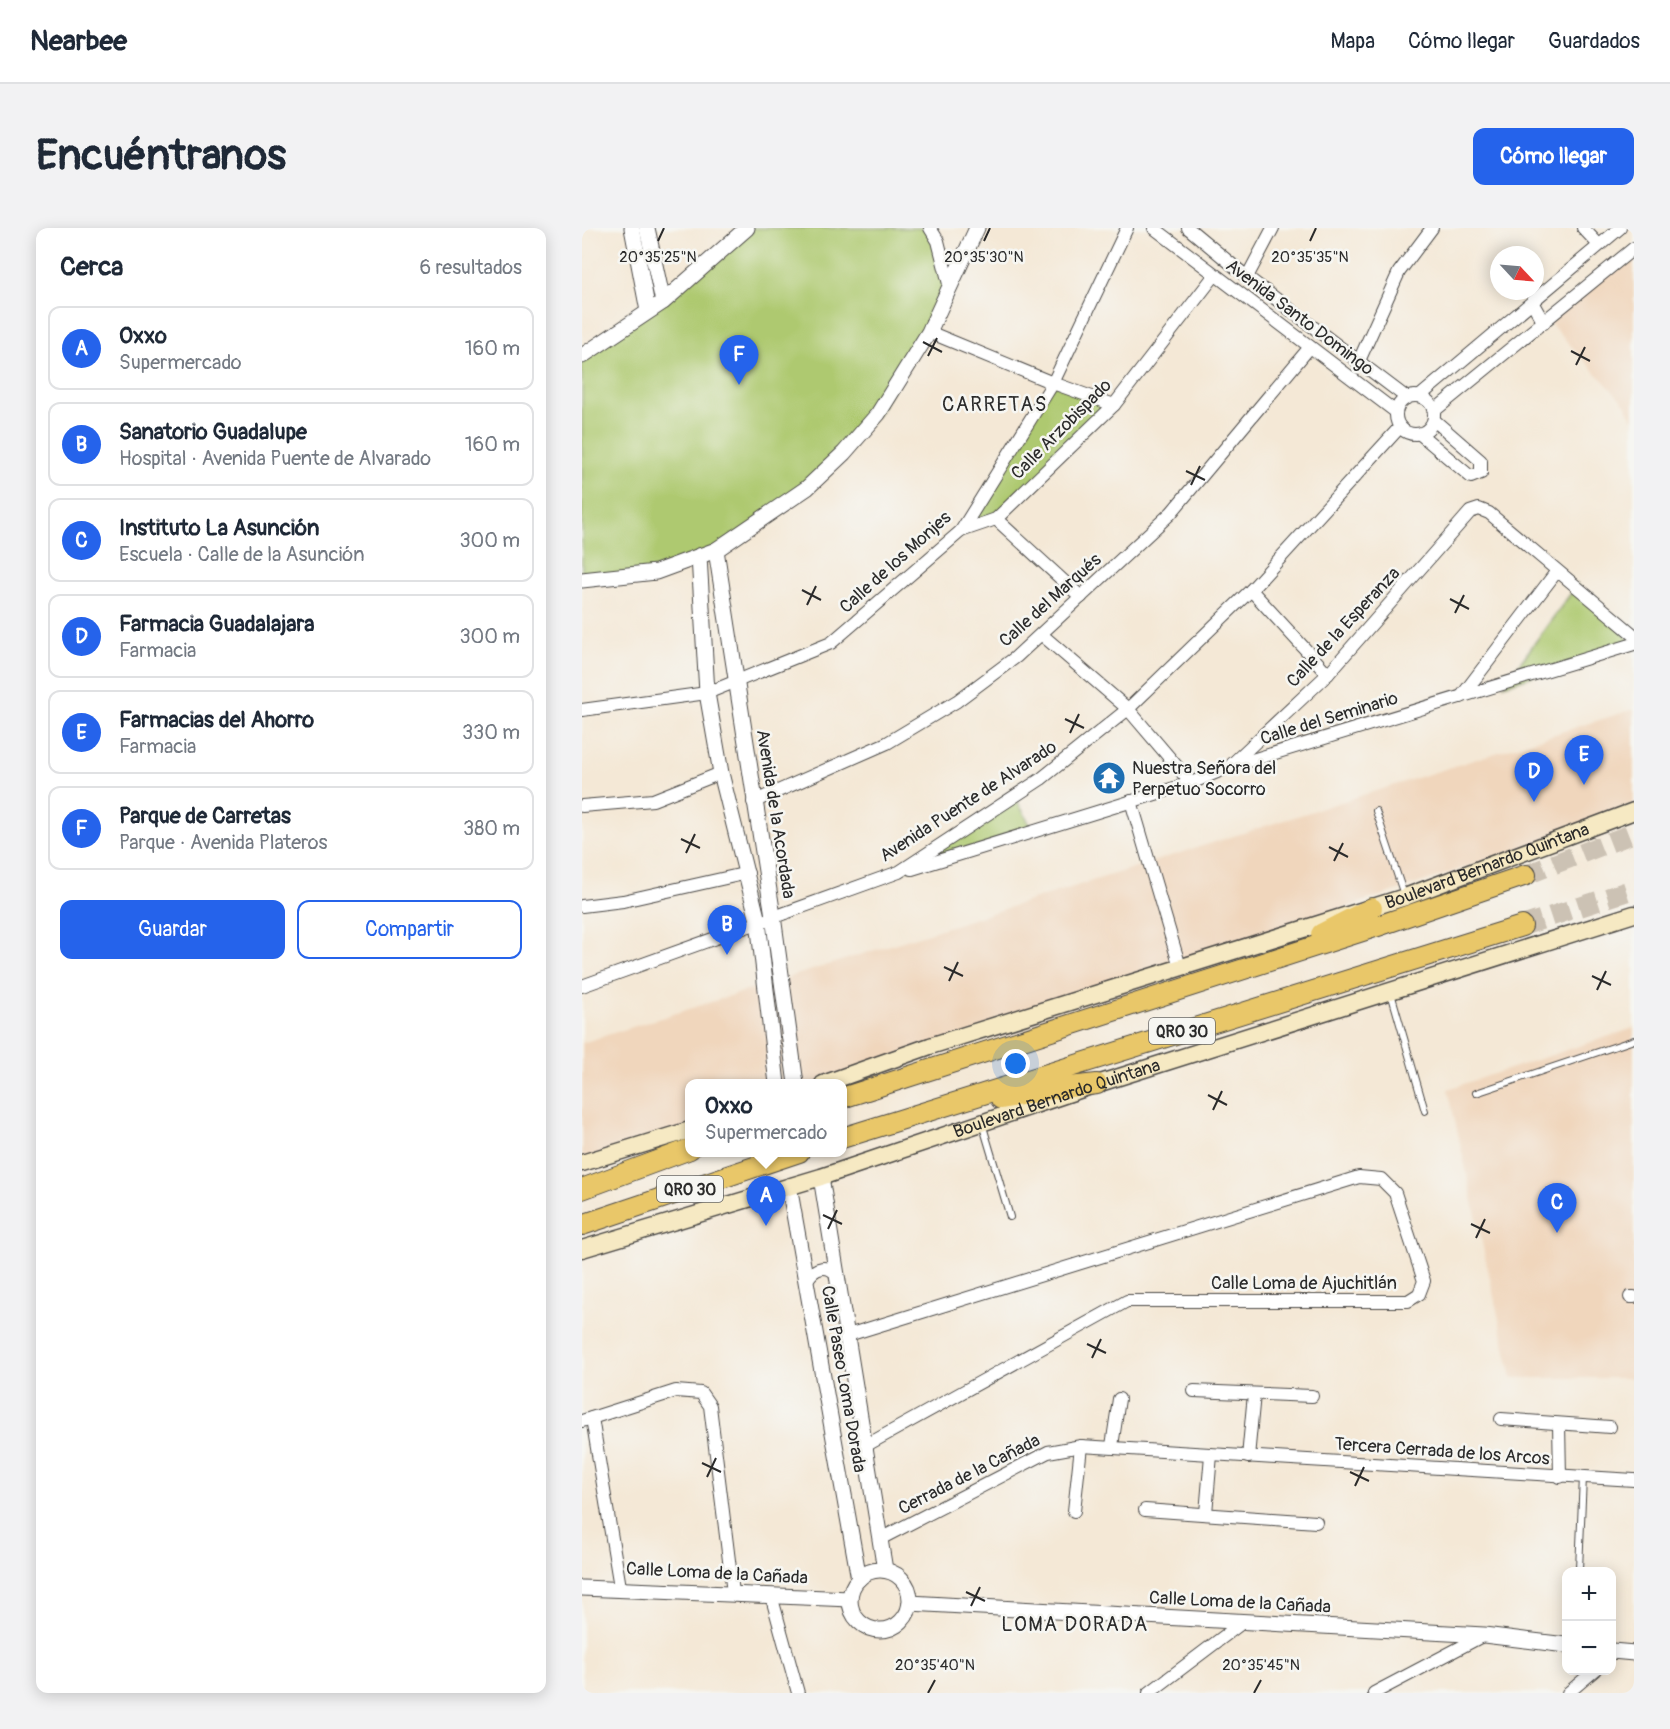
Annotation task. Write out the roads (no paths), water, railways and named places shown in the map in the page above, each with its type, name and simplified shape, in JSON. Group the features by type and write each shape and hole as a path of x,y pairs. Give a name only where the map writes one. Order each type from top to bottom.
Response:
{"highway":[{"name":"Boulevard Bernardo Quintana","path":"847,1097 1526,875"},
{"path":"1088,1019 1108,1005 1323,933 1372,908"},
{"name":"Boulevard Bernardo Quintana","path":"847,1137 1522,926"},
{"path":"901,1118 1051,1089 1097,1084"},
{"name":"QRO 30","path":"582,1189 685,1151"},
{"name":"QRO 30","path":"582,1225 784,1157"}],"main road":[{"name":"Boulevard Bernardo Quintana","path":"835,1079 930,1046 1372,908 1634,811"},
{"name":"Boulevard Bernardo Quintana","path":"582,1249 821,1177 1097,1084 1634,914"},
{"path":"582,1163 685,1132"}],"street":[{"path":"632,228 648,311"},
{"path":"647,228 663,302"},
{"path":"582,356 663,302 747,228"},
{"path":"930,228 938,241 950,288"},
{"path":"582,580 656,572 716,550 807,488 844,453 878,414 929,332 977,228"},
{"name":"Calle de los Monjes","path":"582,710 707,693 831,643 961,531 1053,383 1127,228"},
{"name":"Avenida Santo Domingo","path":"1154,228 1214,276 1396,412"},
{"name":"Avenida Santo Domingo","path":"1188,228 1247,277 1407,398"},
{"path":"1247,277 1273,228"},
{"path":"1358,363 1399,272 1432,228"},
{"path":"1583,228 1599,245"},
{"path":"1434,415 1481,461 1481,473 1471,477 1420,434 1405,432 1400,427 1396,412 1407,398 1420,396 1620,228"},
{"path":"1434,415 1634,248"},
{"name":"Calle Arzobispado","path":"961,531 996,519 1114,405 1214,276"},
{"path":"1532,302 1544,323"},
{"path":"929,332 1053,383 1114,405"},
{"name":"Calle del Marqués","path":"753,802 887,743 957,701 1016,657 1171,513 1310,347"},
{"path":"1420,396 1432,404 1434,415 1431,426 1420,434"},
{"name":"Avenida Puente de Alvarado","path":"582,986 899,872 1041,779 1128,709 1251,590 1400,427"},
{"name":"Calle de la Esperanza","path":"1229,767 1328,674 1470,512 1479,509 1489,513 1557,571"},
{"path":"996,519 1081,597"},
{"name":"Avenida de la Acordada","path":"716,550 753,802 773,916 795,1079"},
{"name":"Avenida de la Acordada","path":"699,556 707,693 721,773 748,873 758,921 777,1079"},
{"path":"1461,696 1557,571 1634,635"},
{"path":"1251,590 1328,674"},
{"path":"1041,634 1128,709 1191,783"},
{"name":"Calle del Seminario","path":"899,872 1191,783 1229,767 1634,644"},
{"path":"582,806 653,800 721,773"},
{"path":"1131,801 1180,967"},
{"path":"582,906 623,901 748,873"},
{"name":"Calle Paseo Loma Dorada","path":"821,1177 885,1570"},
{"name":"Calle Loma de Ajuchitlán","path":"848,1335 1359,1177 1381,1179 1395,1193 1424,1281 1419,1294 1408,1301 1127,1301 865,1446"},
{"name":"Calle Paseo Loma Dorada","path":"789,1186 860,1579"},
{"path":"807,1280 816,1269 823,1268 829,1268 838,1276"},
{"path":"620,1587 587,1420 676,1391 701,1393 710,1406 733,1593"},
{"path":"1194,1391 1312,1396"},
{"path":"1248,1457 1254,1394"},
{"path":"1112,1446 1119,1399"},
{"path":"1501,1419 1610,1427"},
{"path":"1559,1424 1560,1477"},
{"path":"1074,1511 1082,1446"},
{"name":"Cerrada de la Cañada","path":"880,1539 1048,1452 1082,1446 1112,1446"},
{"name":"Tercera Cerrada de los Arcos","path":"1112,1446 1211,1455 1634,1480"},
{"path":"1206,1513 1211,1455"},
{"path":"1145,1510 1316,1522"},
{"path":"885,1570 896,1574 904,1581 909,1592 910,1603 902,1621 884,1630 864,1625 857,1618 850,1599 853,1588 860,1579 871,1571 885,1570"},
{"name":"Calle Loma de la Cañada","path":"582,1588 620,1587 850,1599"},
{"path":"771,1594 798,1693"},
{"name":"Calle Loma de la Cañada","path":"910,1603 1484,1635 1562,1645"},
{"path":"1149,1693 1243,1622"},
{"path":"1374,1693 1484,1635"},
{"path":"1616,1654 1634,1653"},
{"path":"1568,1693 1590,1675"}],"lane":[{"path":"1376,810 1404,897"},
{"path":"1390,991 1425,1111"},
{"path":"1476,1094 1634,1040"},
{"path":"982,1123 1010,1217"},
{"path":"1579,1567 1583,1477"}],"tunnel":[{"path":"1526,875 1634,833"},
{"path":"1522,926 1634,889"}],"place":[{"name":"Parque de Carretas","path":"739,385"},
{"name":"Nuestra Señora del Perpetuo Socorro","path":"1109,778"},
{"name":"Farmacias del Ahorro","path":"1584,785"},
{"name":"Farmacia Guadalajara","path":"1534,802"},
{"name":"Sanatorio Guadalupe","path":"727,955"},
{"name":"Oxxo","path":"766,1226"},
{"name":"Instituto La Asunción","path":"1557,1233"}],"district":[{"name":"CARRETAS","path":"995,404"},
{"name":"LOMA DORADA","path":"1075,1624"}]}
